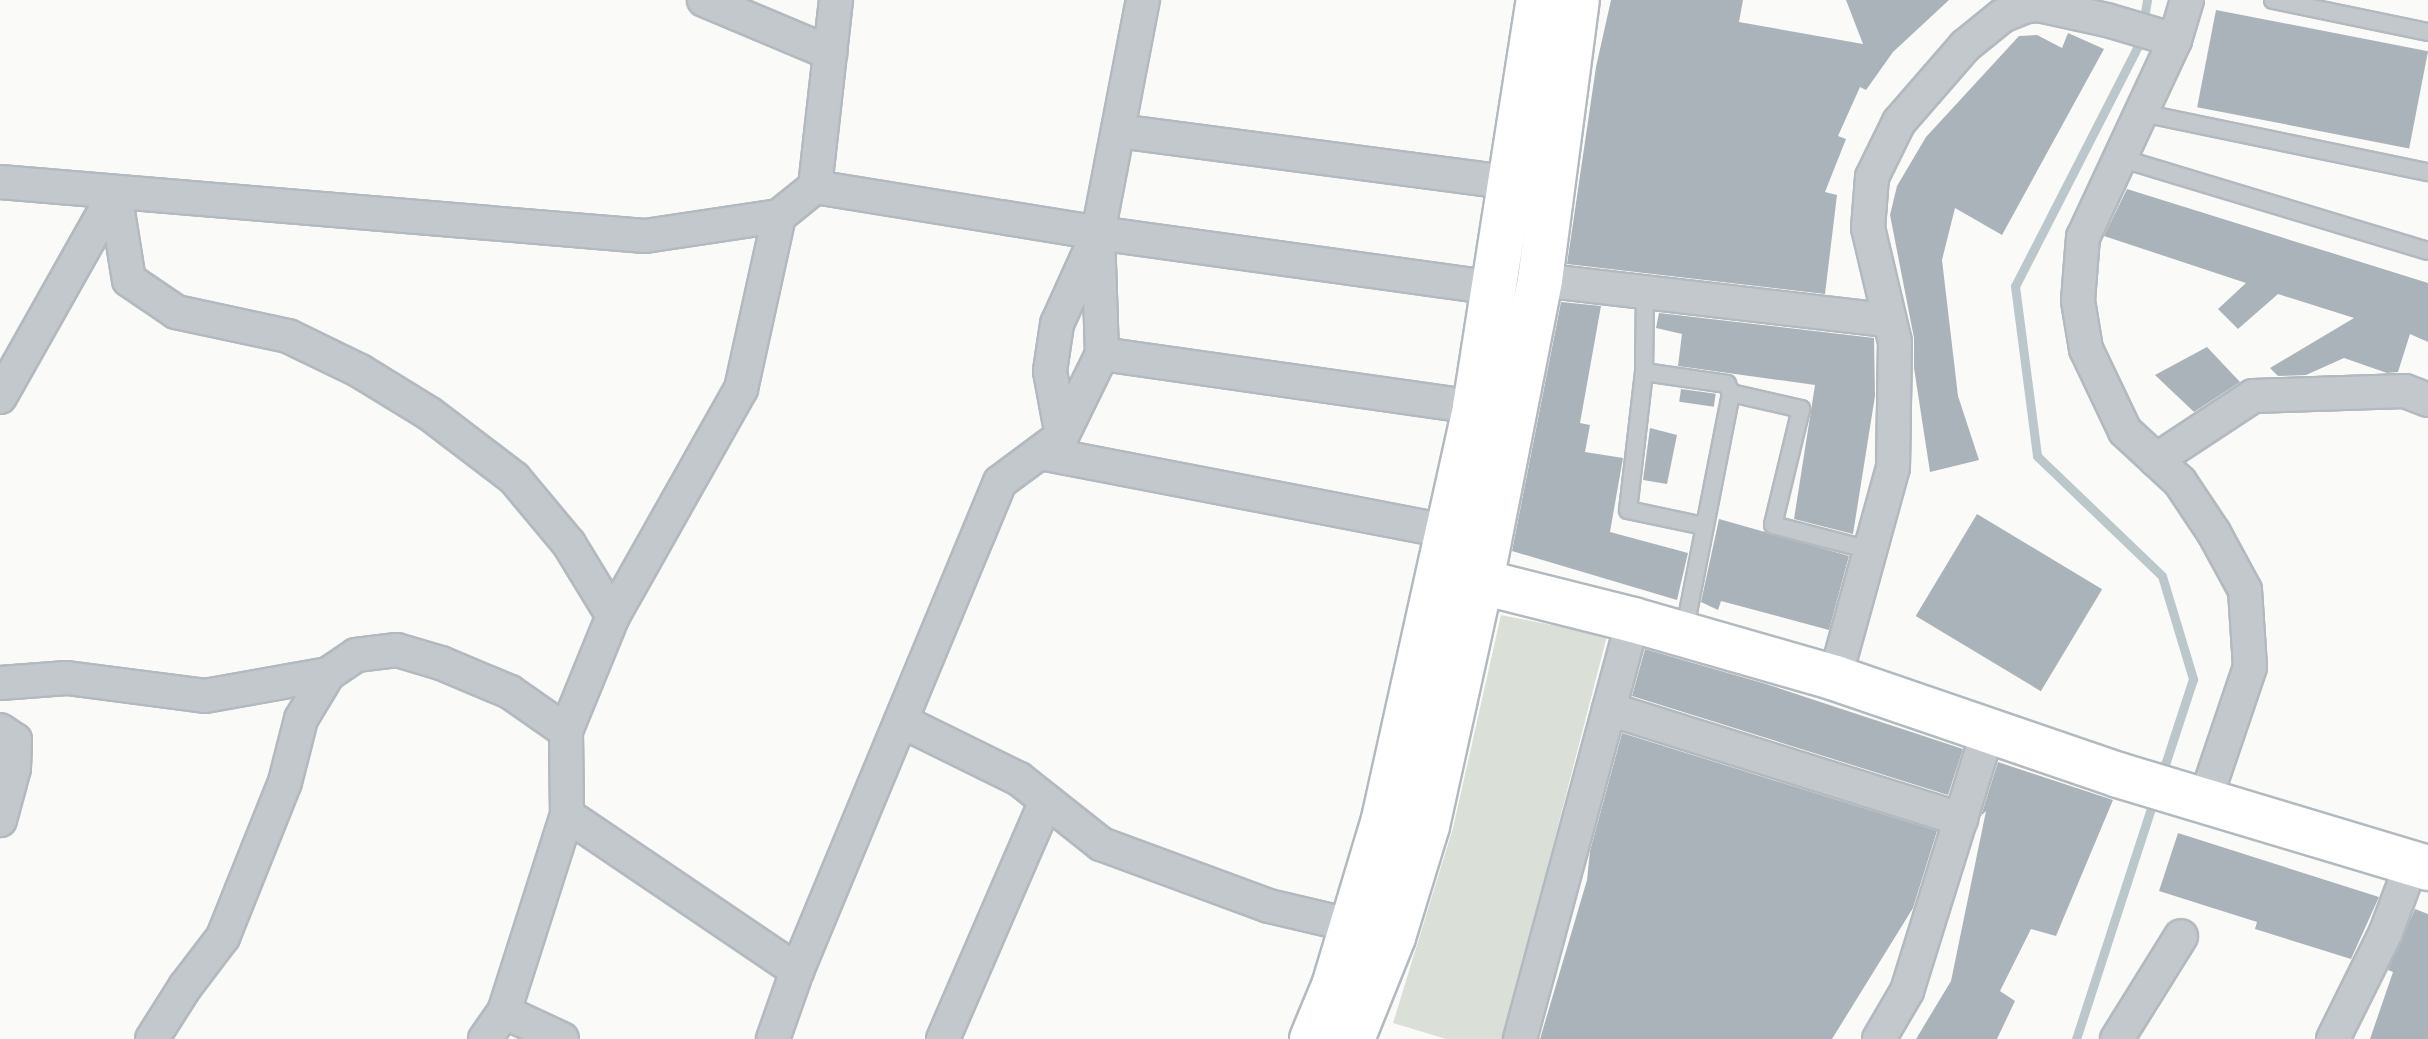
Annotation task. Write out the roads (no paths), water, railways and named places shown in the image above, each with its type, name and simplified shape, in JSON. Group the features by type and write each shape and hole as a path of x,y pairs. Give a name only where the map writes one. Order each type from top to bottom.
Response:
{"main road":[{"path":"1352,1039 1373,931 1384,819 1475,407 1539,0"},
{"path":"1312,1039 1427,826 1481,581 1540,280 1577,0"},
{"path":"1442,551 1481,581 1633,620 1835,678 2118,775 2420,865"}],"street":[{"path":"704,0 830,53"},
{"path":"0,182 645,236 779,216 815,187 836,0"},
{"path":"773,1039 797,971 1000,482 1051,445 1102,354 1098,233 1143,0"},
{"path":"2187,0 2175,40 2083,237 2078,301 2086,349 2125,431 2180,482 2214,533 2245,590 2250,667 2198,798"},
{"path":"1835,678 1893,468 1895,342 1868,228 1872,177 1899,122 1965,46 2022,3 2086,8 2175,40"},
{"path":"1118,131 1512,183"},
{"path":"815,187 1098,233 1496,288"},
{"path":"0,397 115,193"},
{"path":"115,193 129,280 176,312 288,336 360,371 430,414 514,478 569,544 613,616"},
{"path":"485,1039 504,1012 567,815 566,731 613,616 741,389 779,216"},
{"path":"1051,445 1050,371 1057,324 1098,233"},
{"path":"1540,280 1888,320"},
{"path":"1102,354 1475,407"},
{"path":"2156,460 2253,396 2405,391 2428,400"},
{"path":"1051,445 1442,551"},
{"path":"1520,1039 1633,620"},
{"path":"0,683 67,678 205,696 328,674 356,655 397,650 441,663 510,692 566,731"},
{"path":"152,1039 185,987 223,937 285,782 301,719 328,674"},
{"path":"1609,709 1961,819"},
{"path":"901,721 1019,779 1101,844 1269,906 1373,931"},
{"path":"0,730 15,740 14,768 0,820"},
{"path":"1879,1039 1907,991 1988,731"},
{"path":"943,1039 1046,801"},
{"path":"567,815 797,971"},
{"path":"2333,1039 2420,865"},
{"path":"2117,1039 2181,936"},
{"path":"504,1012 562,1039"}],"lane":[{"path":"2273,0 2428,32"},
{"path":"2142,113 2428,172"},
{"path":"2120,158 2428,251"},
{"path":"1645,292 1644,372 1628,510 1704,526"},
{"path":"1644,372 1727,384 1731,393 1683,634"},
{"path":"1731,393 1801,409 1773,525 1870,550"}],"waterway":[{"path":"2147,0 2140,42 2015,286 2037,456 2162,576 2193,679 2161,777"},
{"path":"2076,1039 2154,799"}]}
